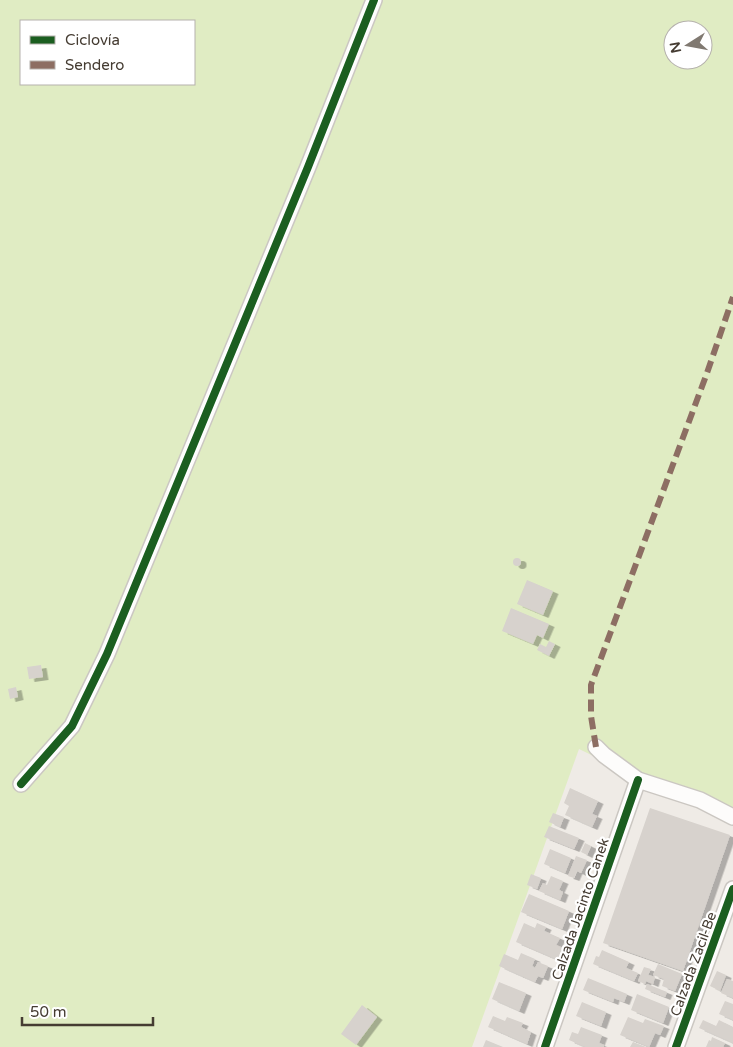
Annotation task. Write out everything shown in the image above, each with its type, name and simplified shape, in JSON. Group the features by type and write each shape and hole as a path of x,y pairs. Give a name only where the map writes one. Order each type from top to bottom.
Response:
{"street":[{"path":"21,784 72,726 107,654 308,168 374,0"},
{"path":"596,747 638,780 700,800 733,817"},
{"name":"Calzada Jacinto Canek","path":"546,1047 638,780"},
{"name":"Calzada Zacil-Be","path":"676,1047 733,889"}],"green space":[{"path":"0,0 733,0 733,824 579,749 472,1047 0,1047"}],"building":[{"path":"517,558 521,562 517,566 513,562"},
{"path":"527,580 553,591 543,615 517,604"},
{"path":"511,608 549,624 543,638 537,635 533,644 502,631"},
{"path":"549,641 555,644 549,656 537,650 540,644 546,647"},
{"path":"41,665 43,677 29,679 27,667"},
{"path":"16,687 18,697 10,699 8,689"},
{"path":"570,788 598,801 592,814 597,816 592,827 565,815 569,806 564,803"},
{"path":"650,808 730,835 683,971 603,943"},
{"path":"553,813 564,817 560,827 549,822"},
{"path":"549,826 579,838 574,849 544,837"},
{"path":"585,843 591,846 587,855 581,852"},
{"path":"550,849 571,858 565,873 544,864"},
{"path":"576,856 587,860 581,873 577,871 574,878 568,876"},
{"path":"531,874 541,878 537,889 527,885"},
{"path":"551,876 563,881 559,890 563,892 560,900 539,891 543,883 547,885"},
{"path":"529,894 569,911 562,929 521,912"},
{"path":"524,923 535,928 537,923 546,927 544,931 560,938 556,945 563,948 558,960 516,942"},
{"path":"602,950 629,962 626,968 638,973 634,981 593,964 596,956 599,957"},
{"path":"521,953 535,959 532,966 535,968 538,962 548,966 543,978 538,976 535,982 499,966 504,954 518,960"},
{"path":"658,964 682,974 675,991 662,986 664,979 653,975"},
{"path":"644,967 651,969 648,975 655,977 653,984 646,981 645,984 638,981"},
{"path":"717,971 726,975 720,991 710,986"},
{"path":"588,978 627,994 624,1002 614,998 613,1002 583,990"},
{"path":"727,979 733,981 733,998 721,993"},
{"path":"499,982 526,993 519,1011 492,999"},
{"path":"647,984 667,992 665,997 645,989"},
{"path":"637,994 669,1007 663,1023 631,1010"},
{"path":"725,1001 733,1004 733,1020 719,1014"},
{"path":"582,1002 606,1012 601,1026 576,1016"},
{"path":"362,1005 377,1017 356,1045 341,1034"},
{"path":"493,1016 505,1021 507,1017 523,1023 521,1027 531,1032 527,1044 488,1027"},
{"path":"628,1017 643,1023 645,1019 664,1026 660,1035 655,1033 649,1047 620,1035"},
{"path":"703,1020 716,1026 719,1020 733,1027 733,1043 699,1028"},
{"path":"581,1027 602,1035 599,1043 604,1045 604,1047 585,1047 569,1040 572,1032 578,1034"},
{"path":"712,1037 725,1043 723,1047 706,1047"},
{"path":"486,1040 503,1047 483,1047"},
{"path":"633,1042 646,1047 630,1047"}],"marked path":[{"path":"596,747 591,716 591,685 707,373 733,297"}],"cycle path":[{"path":"21,784 72,726 107,654 308,167 374,0"},
{"path":"545,1047 638,780"},
{"path":"676,1047 733,889"}]}
